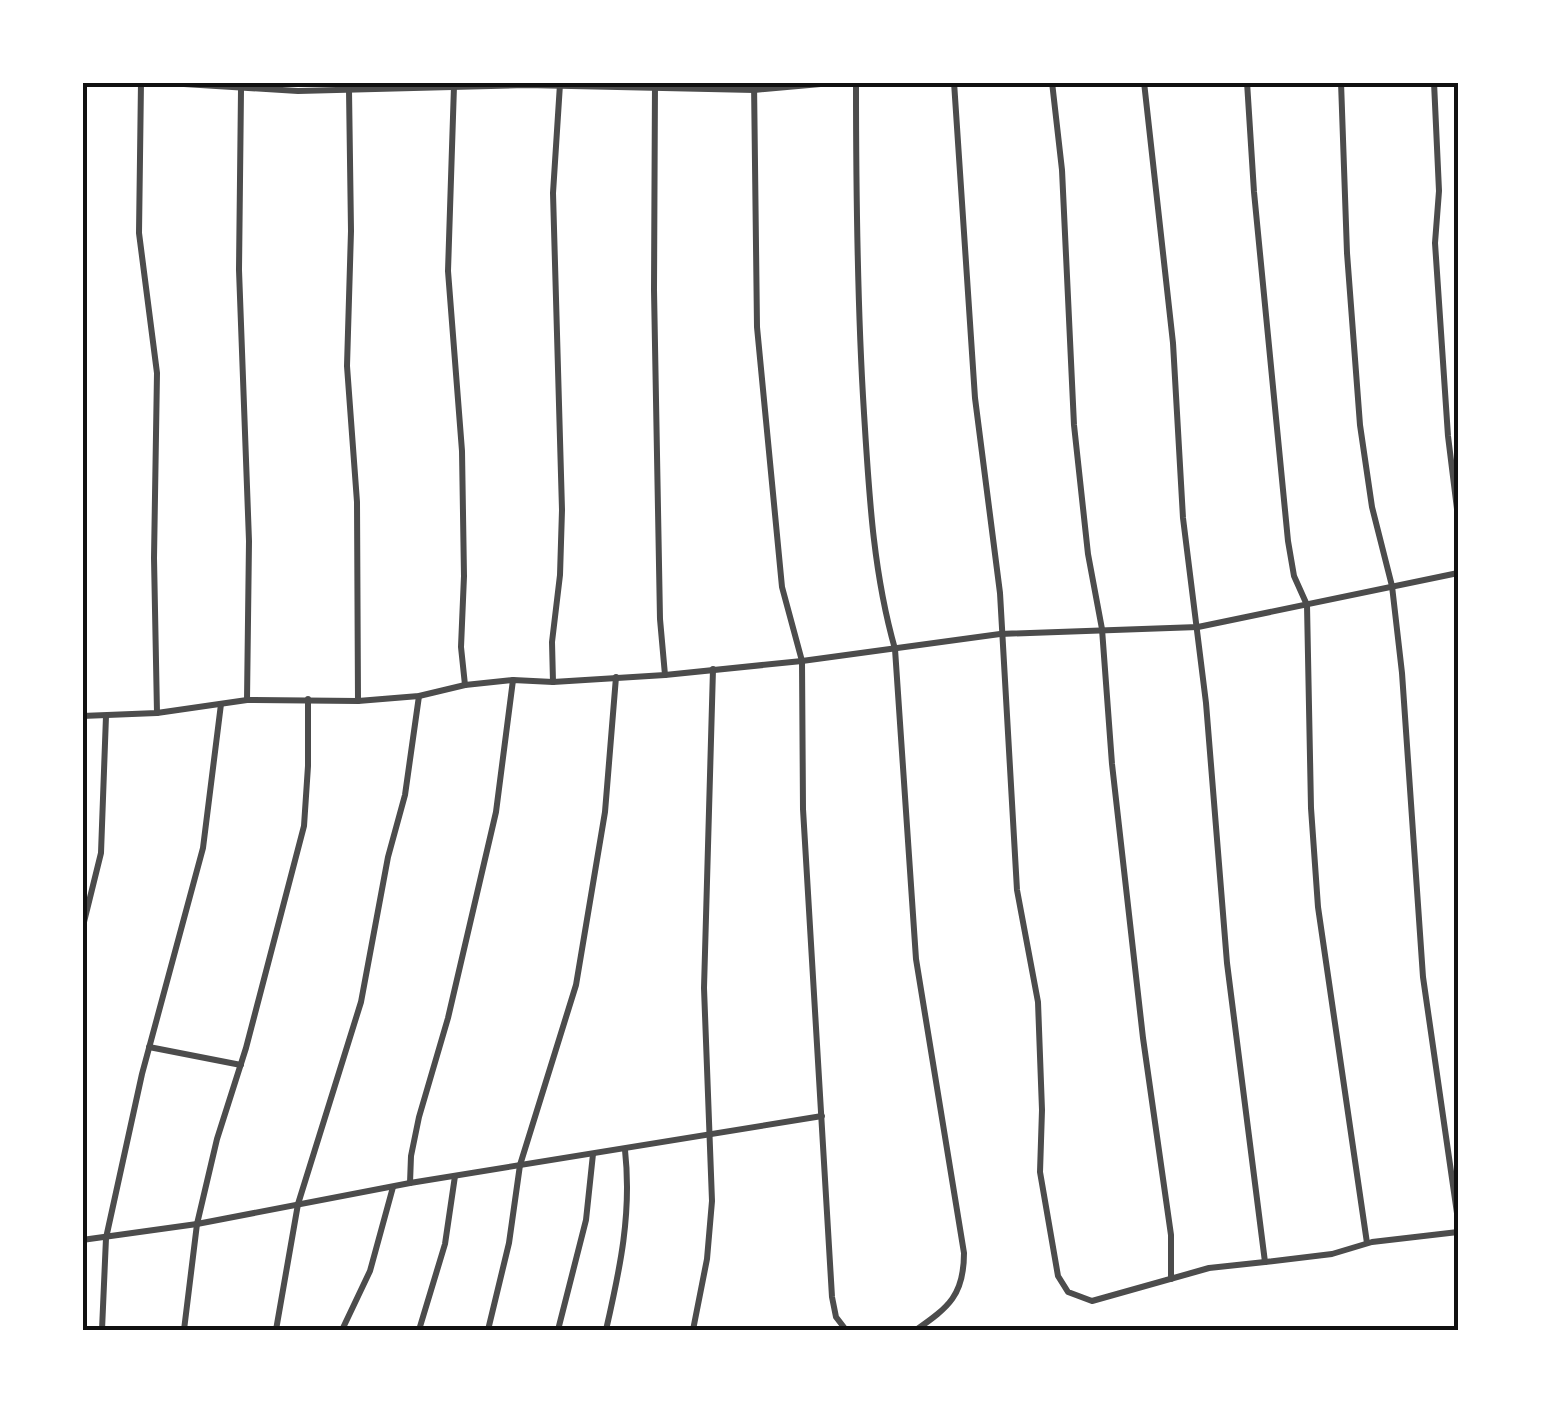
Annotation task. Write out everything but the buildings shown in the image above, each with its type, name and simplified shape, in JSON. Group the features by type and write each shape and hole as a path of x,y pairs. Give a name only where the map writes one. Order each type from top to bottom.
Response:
{"street":[{"path":"140,82 138,216 157,373 157,713"},
{"path":"152,82 242,90 263,86 349,90 467,84 754,86 843,82"},
{"path":"856,82 858,304 868,501 884,613 894,649 916,959 964,1253 964,1279 958,1292 947,1306 916,1330"},
{"path":"954,82 974,382 1000,593 1017,890 1038,1002 1040,1172 1058,1276 1068,1292 1092,1301 1209,1268 1332,1254 1367,1244 1458,1232"},
{"path":"1052,82 1062,170 1074,425 1088,554 1102,629 1112,764 1143,1038 1171,1235 1171,1279"},
{"path":"1144,82 1173,343 1183,518 1198,627 1227,963 1265,1262"},
{"path":"1247,82 1288,541 1294,576 1307,605 1311,808 1318,907 1367,1244"},
{"path":"1340,82 1360,425 1372,507 1392,586 1402,673 1422,977 1458,1220"},
{"path":"1434,82 1439,190 1435,243 1448,436 1458,516"},
{"path":"553,682 552,642 562,510 553,193 560,85"},
{"path":"454,86 448,271 462,451 461,647 465,685"},
{"path":"656,86 654,342 660,619 665,675"},
{"path":"754,86 757,327 782,587 802,661 803,809 832,1296 836,1317 846,1330"},
{"path":"242,90 238,270 250,541 246,700"},
{"path":"349,90 351,231 346,366 358,502 358,701"},
{"path":"82,716 157,713 246,700 358,701 418,696 465,685 513,680 553,682 665,675 1000,634 1198,627 1458,573"},
{"path":"693,1330 707,1259 712,1201 704,988 714,669"},
{"path":"488,1330 509,1243 520,1165 576,985 605,812 616,677"},
{"path":"410,1183 419,1117 448,1018 496,812 513,680"},
{"path":"276,1330 298,1204 361,1002 388,858 405,795 418,696"},
{"path":"184,1330 197,1224 217,1139 304,826 308,699"},
{"path":"102,1330 106,1238 149,1047 204,848 221,704"},
{"path":"82,930 101,853 106,716"},
{"path":"149,1047 240,1064"},
{"path":"82,1240 197,1224 410,1183 822,1116"},
{"path":"606,1330 623,1261 627,1226 630,1190 625,1150"},
{"path":"558,1330 586,1220 593,1154"},
{"path":"420,1330 445,1244 455,1176"},
{"path":"342,1330 370,1271 393,1187"}]}
